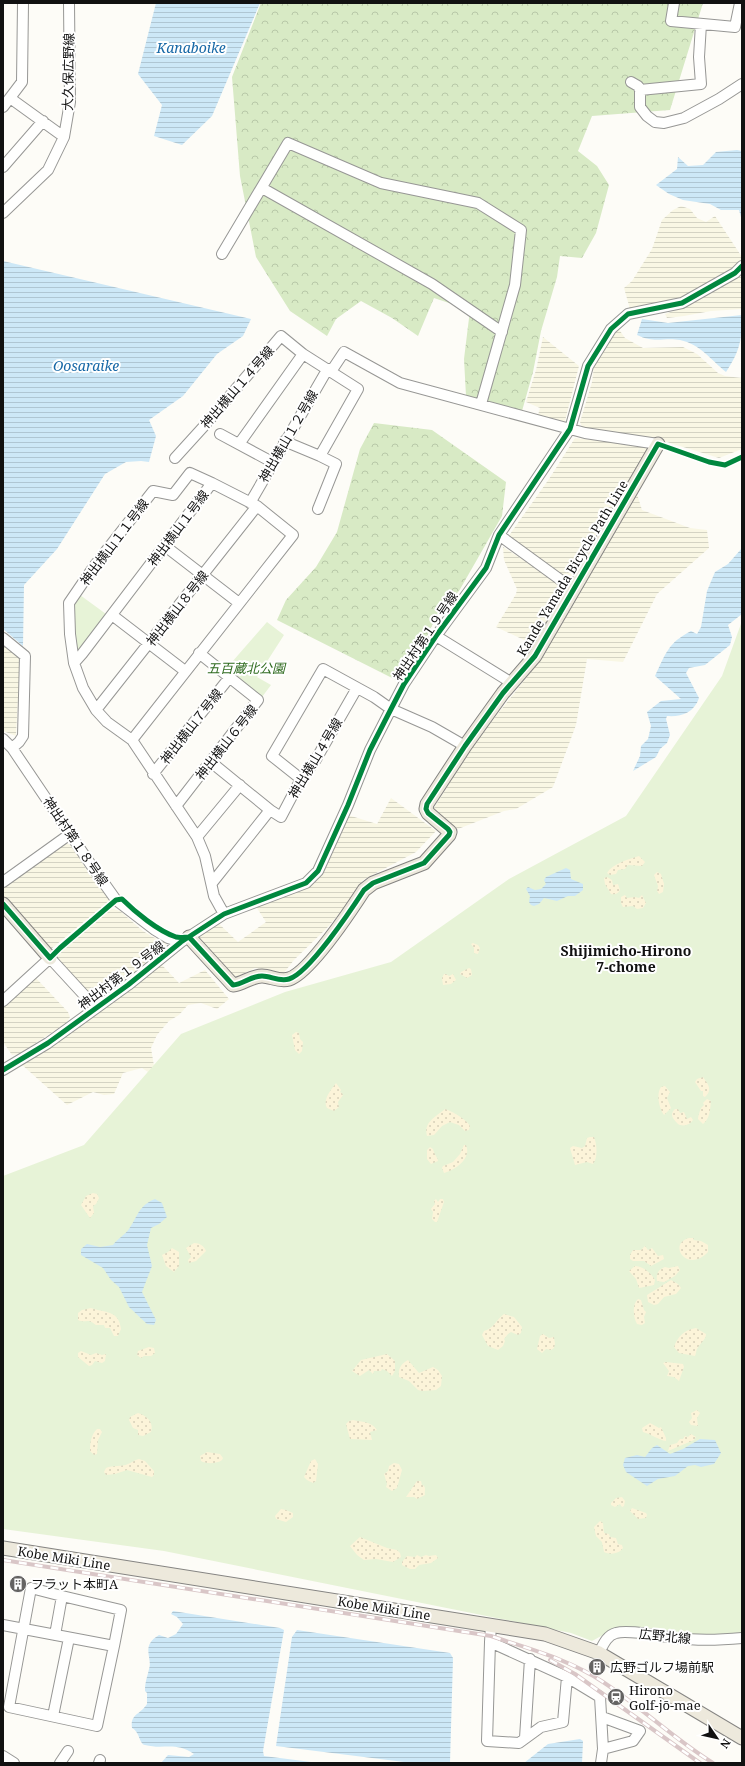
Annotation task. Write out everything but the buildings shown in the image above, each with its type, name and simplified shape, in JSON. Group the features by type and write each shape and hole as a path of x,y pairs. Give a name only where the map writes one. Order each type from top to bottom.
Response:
{"main road":[{"name":"Kande Yamada Bicycle Path Line","path":"185,940 233,985 239,985 255,976 282,980 294,977 320,952 364,890 373,883 424,862 450,835 448,829 428,813 426,809 427,804 465,746 512,683 535,656 658,444"},
{"path":"3,904 50,958"},
{"name":"Kobe Miki Line","path":"3,1548 545,1634 599,1653 742,1738"}],"street":[{"path":"3,106 22,82 23,3"},
{"name":"大久保広野線","path":"4,211 48,170 64,137 70,102 69,3"},
{"path":"674,3 671,21 735,27 740,3"},
{"path":"640,90 701,84 699,57 701,24"},
{"path":"631,82 638,86 640,90 640,107 643,111 655,122 664,124 684,118 719,99 742,84"},
{"path":"10,98 64,137"},
{"path":"3,168 43,122"},
{"path":"222,254 288,143 381,183 478,203 521,230 515,285 481,404 585,433 658,444"},
{"path":"262,188 432,284 502,332"},
{"name":"神出村第１９号線","path":"3,1070 48,1043 185,940 224,914 306,883 318,871 348,805 370,750 404,684 436,636 486,568 499,535 570,429 588,366 611,329 628,314 682,303 735,273 742,266"},
{"name":"神出横山１４号線","path":"175,458 205,425 280,336 303,354 358,388 320,456"},
{"name":"神出横山１２号線","path":"254,504 272,462 284,441 327,370 334,366 344,352 400,383 481,404"},
{"path":"239,444 303,354"},
{"name":"神出横山１４号線","path":"220,434 272,462"},
{"path":"284,441 336,464 318,509"},
{"name":"神出横山１１号線","path":"74,663 71,653 69,603 133,516 153,491 173,495 190,473 212,484"},
{"name":"神出横山１号線","path":"74,663 212,484 254,504 293,535 132,740"},
{"name":"神出横山８号線","path":"96,710 203,575 254,504"},
{"path":"499,535 573,589"},
{"path":"165,546 239,603"},
{"path":"112,615 185,671"},
{"path":"436,636 512,683"},
{"path":"3,638 25,656 23,736 12,748"},
{"name":"神出横山６号線","path":"176,806 258,700 199,653"},
{"path":"74,663 83,688 96,710 107,722 132,740 153,774 197,837 205,856 214,896 224,914"},
{"path":"301,779 272,756 322,669 374,696 391,709 432,727 465,746"},
{"name":"神出横山７号線","path":"153,774 229,678"},
{"name":"神出横山４号線","path":"270,810 280,817 301,779 315,761 357,688"},
{"name":"神出村第１８号線","path":"3,739 12,748 116,900 155,930 168,938 185,940"},
{"path":"211,762 270,810 212,883"},
{"path":"197,837 240,785"},
{"path":"3,882 70,834"},
{"path":"3,1001 50,958 96,1008"},
{"path":"31,1588 62,1596 122,1610 97,1726 9,1708 31,1588"},
{"path":"55,1635 62,1596"},
{"path":"3,1625 114,1646"},
{"path":"491,1625 487,1741 519,1743 540,1727 563,1722 567,1677"},
{"name":"広野北線","path":"599,1653 606,1640 614,1633 624,1632 680,1639 720,1640 742,1638"},
{"path":"53,1716 69,1638"},
{"path":"490,1642 567,1677 600,1697 603,1749 601,1763"},
{"path":"525,1738 530,1659"},
{"path":"602,1717 640,1731 633,1741 603,1749"},
{"path":"60,1763 68,1751"},
{"path":"3,1756 14,1763"}],"shaded area":[{"path":"681,206 690,209 697,218 706,222 715,216 742,257 742,260 732,269 681,298 630,309 624,288 632,281 652,249 662,220 673,210"},
{"path":"742,275 742,309 711,311 667,318 665,314 682,308"},
{"path":"618,328 625,338 643,348 683,347 697,354 718,373 725,376 742,378 742,449 719,458 654,438 583,429 580,422 592,382 594,366"},
{"path":"543,337 579,366 565,421 551,420 538,415 540,408 526,402 536,370"},
{"path":"575,438 652,447 571,581 508,537 549,479"},
{"path":"637,494 642,510 690,528 707,530 709,548 657,594 623,662 587,659 576,725 553,787 516,809 504,811 458,829 432,811 474,744 530,673"},
{"path":"503,547 568,589 535,645 496,627 516,594 517,589 504,560"},
{"path":"3,645 20,658 16,736 3,731"},
{"path":"391,798 436,831 416,852 363,880 348,903 327,928 294,960 283,974 255,968 234,978 195,937 216,921 238,942 266,922 255,905 306,888 348,815 377,824"},
{"path":"64,842 72,846 86,869 97,884 103,887 110,900 51,949 3,898 3,885"},
{"path":"110,908 120,911 143,931 166,943 165,948 97,1002 53,957"},
{"path":"161,964 179,983 205,970 229,999 217,1009 201,1003 188,1005 179,1015 169,1021 157,1035 151,1048 154,1066 151,1074 142,1068 123,1073 114,1094 104,1095 93,1092 67,1105 21,1064"},
{"path":"35,977 68,1012 70,1017 66,1023 19,1054 12,1055 3,1042 3,1005"}],"green space":[{"path":"261,3 703,3 670,110 592,116 578,151 597,166 609,185 596,233 582,258 560,256 557,277 541,331 533,372 522,411 466,396 464,359 470,310 434,298 418,336 392,318 361,301 336,319 327,336 290,311 256,257 240,176 232,77"},
{"path":"374,423 432,430 506,482 502,516 459,591 438,613 404,684 277,620 286,600 316,567 337,532 360,449"},
{"path":"80,595 106,614 79,652 74,649 74,603"},
{"path":"742,621 742,1636 717,1638 614,1629 592,1641 571,1633 164,1551 3,1529 3,1176 84,1145 181,1034 285,992 391,962 509,879 626,816 722,676"},
{"name":"五百蔵北公園","path":"267,622 284,635 257,677 271,685 262,697 225,670"}],"sand":[{"path":"639,856 645,862 642,866 628,865 625,869 618,870 616,874 610,875 607,873 617,864"},
{"path":"657,872 661,874 664,884 663,892 659,894 654,875"},
{"path":"607,877 612,880 613,885 618,884 620,890 617,893 611,894 605,884 604,878"},
{"path":"625,895 627,898 639,898 642,895 646,903 643,908 637,909 633,906 623,907 621,897"},
{"path":"473,943 478,945 480,948 478,954 474,953 474,948 471,944"},
{"path":"469,968 471,969 472,975 467,978 460,974 461,972"},
{"path":"444,974 449,976 453,974 456,980 451,984 443,985 442,978"},
{"path":"296,1032 299,1033 300,1039 303,1042 302,1051 299,1054 295,1050 292,1035"},
{"path":"703,1077 709,1089 709,1092 705,1097 703,1096 703,1091 701,1091 695,1082 697,1079"},
{"path":"336,1083 343,1095 338,1102 339,1107 334,1111 327,1108 326,1101 328,1094"},
{"path":"665,1086 670,1092 667,1098 671,1108 664,1115 658,1097 659,1090 661,1087"},
{"path":"707,1099 711,1101 710,1111 703,1124 698,1118 701,1108 704,1105 703,1103"},
{"path":"445,1109 466,1121 470,1126 469,1130 465,1131 459,1125 450,1122 442,1126 434,1135 427,1136 426,1131 429,1123"},
{"path":"675,1109 678,1109 680,1113 684,1112 687,1119 691,1117 693,1120 686,1125 678,1124 673,1119 672,1115"},
{"path":"594,1137 596,1143 595,1161 593,1164 587,1162 575,1165 570,1148 573,1146 582,1148 585,1146 587,1138"},
{"path":"464,1145 466,1145 467,1150 465,1159 457,1167 444,1173 442,1168 443,1166 453,1162 460,1154"},
{"path":"430,1147 433,1149 438,1161 431,1164 427,1159 427,1150"},
{"path":"93,1193 97,1194 99,1198 93,1206 94,1213 90,1218 81,1205 86,1196"},
{"path":"436,1199 438,1202 440,1199 443,1199 444,1202 437,1222 435,1222 432,1219 433,1212 431,1209 435,1204 434,1201"},
{"path":"689,1238 694,1238 693,1240 701,1241 708,1245 708,1252 700,1258 693,1260 682,1256 680,1246 683,1241"},
{"path":"194,1243 202,1245 206,1251 196,1261 189,1263 188,1260 191,1257 186,1248"},
{"path":"645,1246 648,1250 652,1248 658,1256 663,1255 664,1259 651,1266 644,1261 633,1261 630,1259 630,1255 633,1250 641,1250"},
{"path":"172,1248 179,1252 179,1266 174,1272 166,1266 162,1255"},
{"path":"635,1266 641,1267 649,1272 655,1280 654,1285 639,1288 636,1279 629,1271"},
{"path":"678,1266 680,1270 675,1276 664,1282 657,1281 657,1274 661,1269 665,1267 669,1268"},
{"path":"671,1280 678,1284 681,1288 676,1294 664,1297 658,1304 654,1305 648,1302 647,1295"},
{"path":"638,1299 641,1300 646,1312 644,1317 645,1323 642,1325 637,1324 634,1314 634,1307"},
{"path":"91,1308 110,1313 117,1318 121,1329 118,1336 114,1336 110,1328 105,1328 104,1325 96,1325 90,1321 78,1320 78,1313 82,1310"},
{"path":"504,1314 514,1317 522,1327 521,1333 518,1335 511,1332 508,1334 504,1339 505,1341 503,1346 498,1350 488,1346 482,1335 484,1331 493,1326"},
{"path":"696,1328 706,1334 705,1338 697,1349 695,1356 679,1353 674,1347 677,1340 685,1332"},
{"path":"543,1334 549,1338 554,1337 555,1344 554,1348 551,1350 546,1349 542,1353 537,1349 540,1336"},
{"path":"149,1347 154,1348 155,1353 151,1356 144,1356 141,1358 137,1355 138,1351"},
{"path":"81,1351 91,1355 96,1353 102,1355 106,1354 105,1361 102,1363 95,1361 89,1366 78,1357 78,1353"},
{"path":"387,1354 395,1361 395,1371 392,1376 387,1371 382,1369 381,1371 374,1371 373,1374 369,1370 360,1376 352,1371 361,1360"},
{"path":"408,1360 419,1373 433,1367 438,1370 442,1376 441,1386 436,1390 422,1391 418,1390 409,1381 399,1377 400,1367"},
{"path":"663,1363 683,1364 684,1367 679,1381 674,1377 667,1376 669,1371"},
{"path":"697,1410 700,1413 697,1418 698,1426 691,1425 689,1422 692,1418 691,1413"},
{"path":"138,1413 147,1418 152,1425 151,1432 143,1436 138,1435 138,1430 133,1428 129,1420 130,1417"},
{"path":"353,1420 366,1422 375,1427 377,1430 370,1432 372,1440 350,1439 346,1424"},
{"path":"650,1423 659,1428 661,1427 666,1441 643,1432 642,1428"},
{"path":"97,1429 100,1429 102,1432 98,1440 97,1454 94,1455 90,1451 90,1445 92,1436"},
{"path":"691,1434 696,1437 694,1440 668,1451 670,1445 677,1443 680,1439 683,1439 685,1436 688,1437"},
{"path":"207,1452 220,1454 223,1458 222,1460 214,1463 206,1463 201,1461 200,1456"},
{"path":"139,1459 145,1461 154,1471 154,1475 152,1477 127,1470 106,1475 104,1472 106,1468 126,1465"},
{"path":"315,1459 318,1464 316,1481 313,1483 304,1477 311,1461"},
{"path":"394,1463 399,1464 402,1470 397,1488 392,1491 386,1487 387,1484 384,1474 388,1471 389,1466"},
{"path":"417,1481 421,1481 422,1485 424,1486 425,1495 417,1499 414,1497 406,1497"},
{"path":"622,1497 625,1501 624,1506 622,1507 620,1504 615,1507 611,1505 616,1498"},
{"path":"632,1508 646,1513 646,1518 638,1519 630,1511"},
{"path":"281,1509 293,1513 293,1517 286,1522 276,1519 275,1516"},
{"path":"600,1521 603,1523 604,1533 609,1534 610,1537 616,1538 618,1544 622,1545 623,1548 619,1552 612,1554 604,1552 602,1542 596,1536 594,1527"},
{"path":"360,1537 387,1548 397,1550 401,1557 393,1562 376,1559 364,1560 357,1555 350,1546"},
{"path":"417,1555 421,1557 426,1555 436,1555 438,1558 431,1563 419,1565 415,1569 410,1569 402,1565 402,1562 407,1556 415,1557"}],"water":[{"name":"Kanaboike","path":"156,3 260,3 212,116 182,145 154,136 162,105 138,74"},
{"path":"742,151 742,221 739,210 721,210 710,204 683,200 669,194 656,185 677,169 678,157 688,166 703,165 716,152"},
{"name":"Oosaraike","path":"3,261 251,319 243,336 217,354 183,396 149,420 156,436 149,462 126,462 105,474 57,549 24,585 23,646 3,629"},
{"path":"742,315 741,338 734,358 726,372 705,353 687,342 674,339 654,340 637,335 642,319 668,323"},
{"path":"742,548 742,614 728,625 732,637 730,645 705,665 689,668 686,673 699,698 697,703 690,711 682,715 667,716 666,719 670,735 667,743 660,749 656,757 633,771 640,756 641,746 648,739 651,726 647,712 661,701 681,699 655,676 662,661 672,644 683,635 691,631 697,634 701,627 707,591 715,572 728,564"},
{"path":"566,868 570,870 571,879 583,884 583,890 575,896 568,896 557,901 544,898 539,904 534,906 531,905 529,902 530,896 526,889 528,887 535,890 541,889 546,884 544,880 546,877"},
{"path":"155,1199 162,1203 167,1217 159,1224 151,1228 147,1245 152,1266 142,1292 156,1320 154,1325 147,1324 129,1307 119,1287 111,1280 103,1268 81,1255 81,1249 87,1244 100,1247 113,1245 127,1231 142,1208"},
{"path":"700,1439 715,1440 721,1453 714,1464 701,1467 695,1465 688,1466 675,1476 658,1479 647,1486 626,1472 623,1465 625,1458 637,1455 645,1457 652,1448 657,1445 670,1454 683,1449"},
{"path":"173,1611 280,1628 284,1630 263,1751 264,1756 319,1763 161,1763 168,1755 189,1757 194,1754 181,1748 145,1745 137,1732 132,1728 134,1717 147,1704 147,1693 145,1688 150,1665 148,1652 150,1643 159,1635 168,1638 176,1634 183,1624 177,1617 171,1614"},
{"path":"297,1630 450,1653 453,1658 450,1763 412,1763 276,1746 292,1637"},
{"path":"580,1739 583,1741 582,1763 524,1763 548,1744"}],"railway":[{"path":"3,1560 491,1636 548,1655 590,1674 631,1702 685,1744 713,1763"},
{"path":"550,1660 575,1674 700,1763"}],"cycle path":[{"path":"3,1070 48,1043 128,985 181,942 224,914 306,883 318,871 348,805 370,750 404,684 436,636 486,568 499,535 570,429 588,366 611,329 628,314 682,303 735,273 742,266"},
{"path":"3,904 50,958 116,900 122,899 154,926 176,937 189,937 233,985 258,976 285,980 289,979 307,965 329,940 364,890 373,883 424,863 449,835 450,832 448,829 428,813 426,809 427,804 465,746 503,693 535,656 658,444 709,462 725,465 742,457"}],"place":[{"name":"フラット本町A","path":"18,1584"},
{"name":"広野ゴルフ場前駅","path":"597,1667"},
{"name":"Hirono Golf-jō-mae","path":"616,1697"}],"district":[{"name":"Shijimicho-Hirono 7-chome","path":"626,960"}]}
